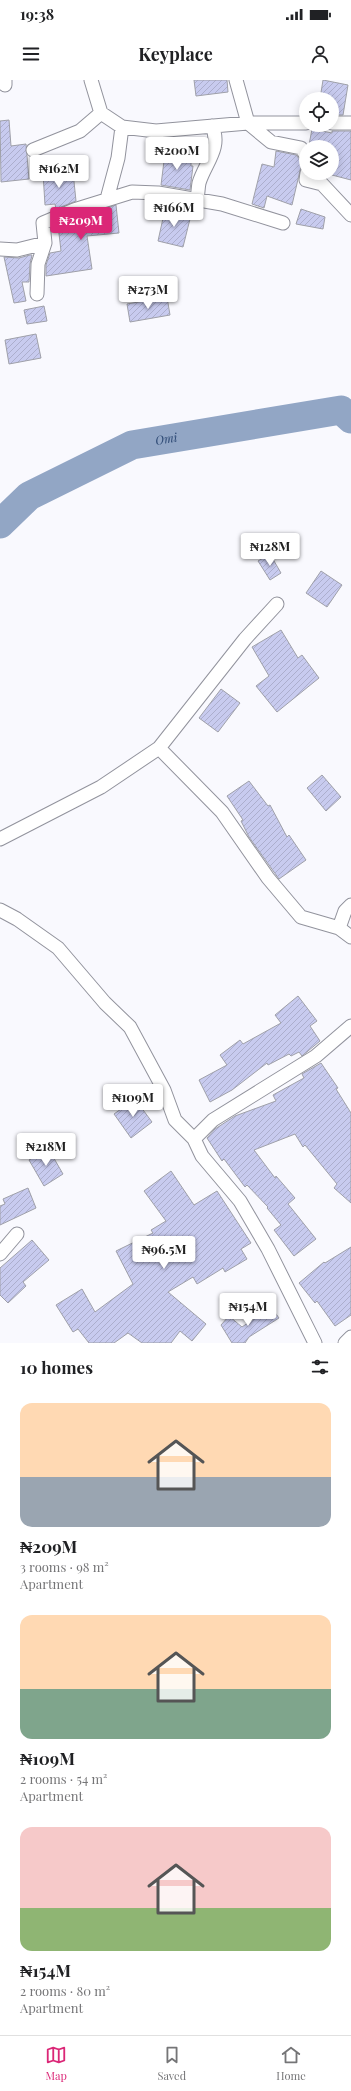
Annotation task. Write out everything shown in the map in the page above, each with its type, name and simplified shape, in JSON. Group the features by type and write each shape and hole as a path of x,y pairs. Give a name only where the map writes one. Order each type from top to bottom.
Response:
{"street":[{"path":"91,80 100,113 122,127 156,131 248,123 299,123"},
{"path":"236,80 248,123 271,142 299,148"},
{"path":"33,150 80,131 100,113"},
{"path":"339,123 351,122"},
{"path":"197,199 199,183 211,156 217,136 212,126"},
{"path":"107,199 118,158 122,127"},
{"path":"306,180 322,184 351,215"},
{"path":"37,294 38,264 45,243 43,223 107,199 132,192 158,193 197,199 250,212 283,223"},
{"path":"0,249 17,250 45,243"},
{"path":"0,839 101,787 159,748 245,639 277,604"},
{"path":"159,748 222,812 268,878 302,917 340,928 351,937"},
{"path":"340,928 345,912 351,905"},
{"path":"0,910 17,919 58,948 105,1003 130,1027 164,1090 175,1120 194,1139 202,1156 240,1200 268,1249 315,1343"},
{"path":"194,1139 213,1120 276,1079 316,1056 351,1026"},
{"path":"0,1254 17,1234"},
{"path":"345,1343 351,1337"}],"building":[{"path":"194,80 227,80 228,92 196,96"},
{"path":"323,80 348,85 343,115 339,115 339,92 321,92"},
{"path":"9,120 11,146 26,144 29,179 1,182 0,121"},
{"path":"339,131 351,131 351,180 339,177 339,140 310,140 311,132 332,133"},
{"path":"276,151 296,155 299,158 299,175 292,205 267,196 264,208 252,204 262,164 274,167"},
{"path":"174,152 188,154 188,161 191,161 191,166 193,166 190,190 161,185 165,153 174,154"},
{"path":"73,172 76,201 56,209 55,204 45,205 43,173"},
{"path":"116,205 119,233 87,236 92,269 46,276 46,265 50,253 61,251 58,225"},
{"path":"165,209 191,215 183,247 158,241"},
{"path":"301,209 325,217 323,229 296,224"},
{"path":"32,255 29,282 22,282 26,301 14,303 4,257 19,258"},
{"path":"167,297 170,315 130,322 127,304"},
{"path":"44,306 47,321 27,324 24,310"},
{"path":"36,334 41,358 9,364 5,340"},
{"path":"270,554 281,573 270,580 258,561"},
{"path":"321,571 342,585 327,607 306,593"},
{"path":"281,630 298,658 302,655 319,678 277,712 256,686 269,676 252,647"},
{"path":"221,689 240,703 218,732 199,718"},
{"path":"322,775 341,797 326,811 307,788"},
{"path":"249,781 268,806 270,805 287,837 289,835 306,860 279,879 249,837 241,821 243,820 227,796"},
{"path":"298,996 317,1021 310,1026 320,1041 302,1056 299,1052 291,1056 289,1054 268,1065 267,1063 232,1090 210,1102 199,1080 227,1065 220,1055 240,1040 243,1044 281,1023 275,1015"},
{"path":"321,1063 338,1088 336,1089 351,1113 351,1203 334,1188 337,1184 305,1145 303,1147 295,1134 254,1150 275,1178 276,1176 295,1198 288,1204 316,1239 294,1256 274,1230 281,1225 267,1208 268,1207 247,1185 245,1187 224,1159 222,1161 207,1138 215,1129 235,1116 276,1101 273,1095 304,1078 302,1074"},
{"path":"135,1099 152,1122 131,1138 114,1114"},
{"path":"48,1148 63,1174 44,1186 29,1160"},
{"path":"171,1171 194,1205 217,1191 251,1243 241,1249 247,1259 225,1272 223,1268 197,1284 193,1277 168,1292 206,1324 192,1341 180,1331 171,1343 142,1343 128,1333 114,1343 89,1343 78,1329 73,1332 56,1305 82,1289 95,1312 133,1284 116,1251 153,1233 151,1230 166,1221 144,1191"},
{"path":"28,1188 36,1208 0,1225 0,1206 5,1204 3,1199"},
{"path":"32,1240 49,1260 23,1282 26,1286 8,1303 0,1295 0,1268"},
{"path":"351,1247 351,1315 335,1326 317,1301 315,1303 299,1283 324,1262 325,1263"},
{"path":"271,1307 279,1318 249,1337 245,1343 232,1343 221,1325 229,1316 242,1327"}],"waterway":[{"name":"Omi","path":"0,524 29,496 132,445 341,410 351,419"}]}
